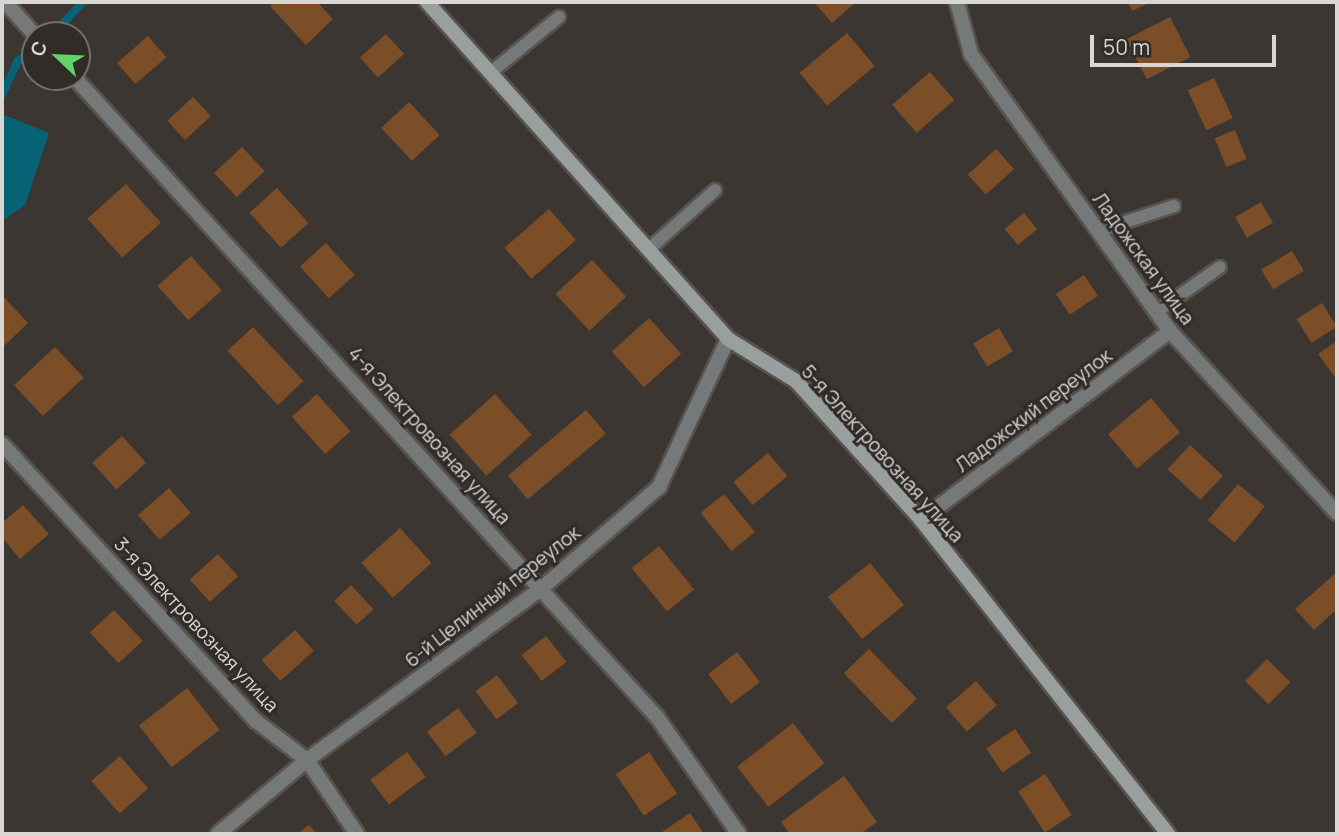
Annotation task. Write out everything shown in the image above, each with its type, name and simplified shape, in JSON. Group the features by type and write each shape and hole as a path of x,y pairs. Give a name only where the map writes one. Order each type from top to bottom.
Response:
{"street":[{"path":"5,2 22,21"},
{"name":"Ладожская улица","path":"957,2 971,54 1170,331 1337,513"},
{"name":"5-я Электровозная улица","path":"431,3 490,73 728,339 796,381 921,520 1168,834"},
{"name":"4-я Электровозная улица","path":"87,91 657,717 739,834"},
{"name":"Ладожский переулок","path":"921,520 1170,331"},
{"name":"6-й Целинный переулок","path":"218,834 307,760 542,588 659,487 728,339"},
{"name":"3-я Электровозная улица","path":"2,444 256,721 307,760 357,834"}],"lane":[{"path":"490,73 559,17"},
{"path":"648,250 715,190"},
{"path":"1098,232 1174,206"},
{"path":"1156,312 1220,267"}],"water":[{"path":"2,114 49,133 25,205 2,221"}],"building":[{"path":"275,2 317,2 333,19 306,45 270,6"},
{"path":"814,2 856,2 832,23"},
{"path":"1128,2 1151,2 1132,11"},
{"path":"1170,17 1190,57 1147,79 1126,39"},
{"path":"847,33 875,66 827,106 800,73"},
{"path":"386,34 404,54 378,77 360,57"},
{"path":"148,36 166,57 135,84 117,63"},
{"path":"930,72 954,100 917,133 892,105"},
{"path":"1214,78 1233,118 1206,130 1188,90"},
{"path":"193,97 211,116 185,140 167,121"},
{"path":"409,102 440,135 412,161 381,128"},
{"path":"1235,130 1247,159 1226,167 1215,138"},
{"path":"242,147 265,171 237,197 214,173"},
{"path":"996,149 1014,169 986,194 968,174"},
{"path":"126,184 161,223 122,257 87,219"},
{"path":"277,188 308,223 281,248 250,213"},
{"path":"1261,202 1273,223 1247,238 1235,217"},
{"path":"549,209 576,240 531,279 504,248"},
{"path":"1024,213 1037,229 1018,245 1005,229"},
{"path":"326,243 355,275 329,298 300,266"},
{"path":"1292,251 1304,271 1273,289 1261,270"},
{"path":"191,256 222,290 188,320 158,286"},
{"path":"592,260 626,297 590,331 555,294"},
{"path":"1084,275 1098,296 1070,315 1056,294"},
{"path":"2,295 28,323 2,348"},
{"path":"1322,303 1337,327 1311,343 1297,319"},
{"path":"649,318 681,354 644,387 612,351"},
{"path":"253,327 303,381 278,405 227,351"},
{"path":"999,328 1013,351 987,367 973,343"},
{"path":"1337,341 1337,374 1334,376 1318,354"},
{"path":"55,347 84,378 43,416 14,385"},
{"path":"317,394 350,431 325,454 292,417"},
{"path":"495,394 532,435 486,476 450,435"},
{"path":"1151,398 1180,432 1137,468 1108,434"},
{"path":"586,410 606,434 528,499 508,476"},
{"path":"122,436 146,463 116,490 92,463"},
{"path":"1190,445 1223,476 1200,500 1167,469"},
{"path":"768,453 787,476 753,505 734,482"},
{"path":"1238,484 1265,506 1235,543 1208,520"},
{"path":"169,488 191,513 160,540 138,515"},
{"path":"724,494 755,532 732,551 701,513"},
{"path":"23,505 49,534 20,559 2,537 2,523"},
{"path":"400,528 431,563 393,598 361,563"},
{"path":"659,546 694,590 667,612 632,568"},
{"path":"218,554 238,576 210,602 190,579"},
{"path":"870,563 904,605 862,639 828,597"},
{"path":"1337,572 1337,609 1314,630 1295,609"},
{"path":"351,585 374,609 357,625 334,601"},
{"path":"114,610 143,641 119,663 90,633"},
{"path":"295,630 314,651 280,681 262,660"},
{"path":"546,636 566,662 542,681 522,655"},
{"path":"869,649 917,699 892,723 844,673"},
{"path":"737,652 760,682 731,704 708,674"},
{"path":"1267,659 1290,682 1268,704 1245,681"},
{"path":"497,675 518,703 497,719 475,691"},
{"path":"976,681 997,705 967,731 946,707"},
{"path":"187,688 220,730 172,767 139,726"},
{"path":"458,708 477,733 446,756 427,731"},
{"path":"793,723 824,763 768,807 737,767"},
{"path":"1015,729 1031,753 1002,773 986,749"},
{"path":"407,752 426,777 389,804 370,780"},
{"path":"649,752 677,793 644,816 616,774"},
{"path":"120,756 148,788 120,813 91,781"},
{"path":"1045,774 1072,815 1045,833 1018,791"},
{"path":"844,776 877,822 860,834 790,834 781,822"},
{"path":"690,813 704,834 659,834"},
{"path":"309,825 317,834 297,834"}],"waterway":[{"path":"65,21 83,2"},
{"path":"2,95 21,59"}]}
